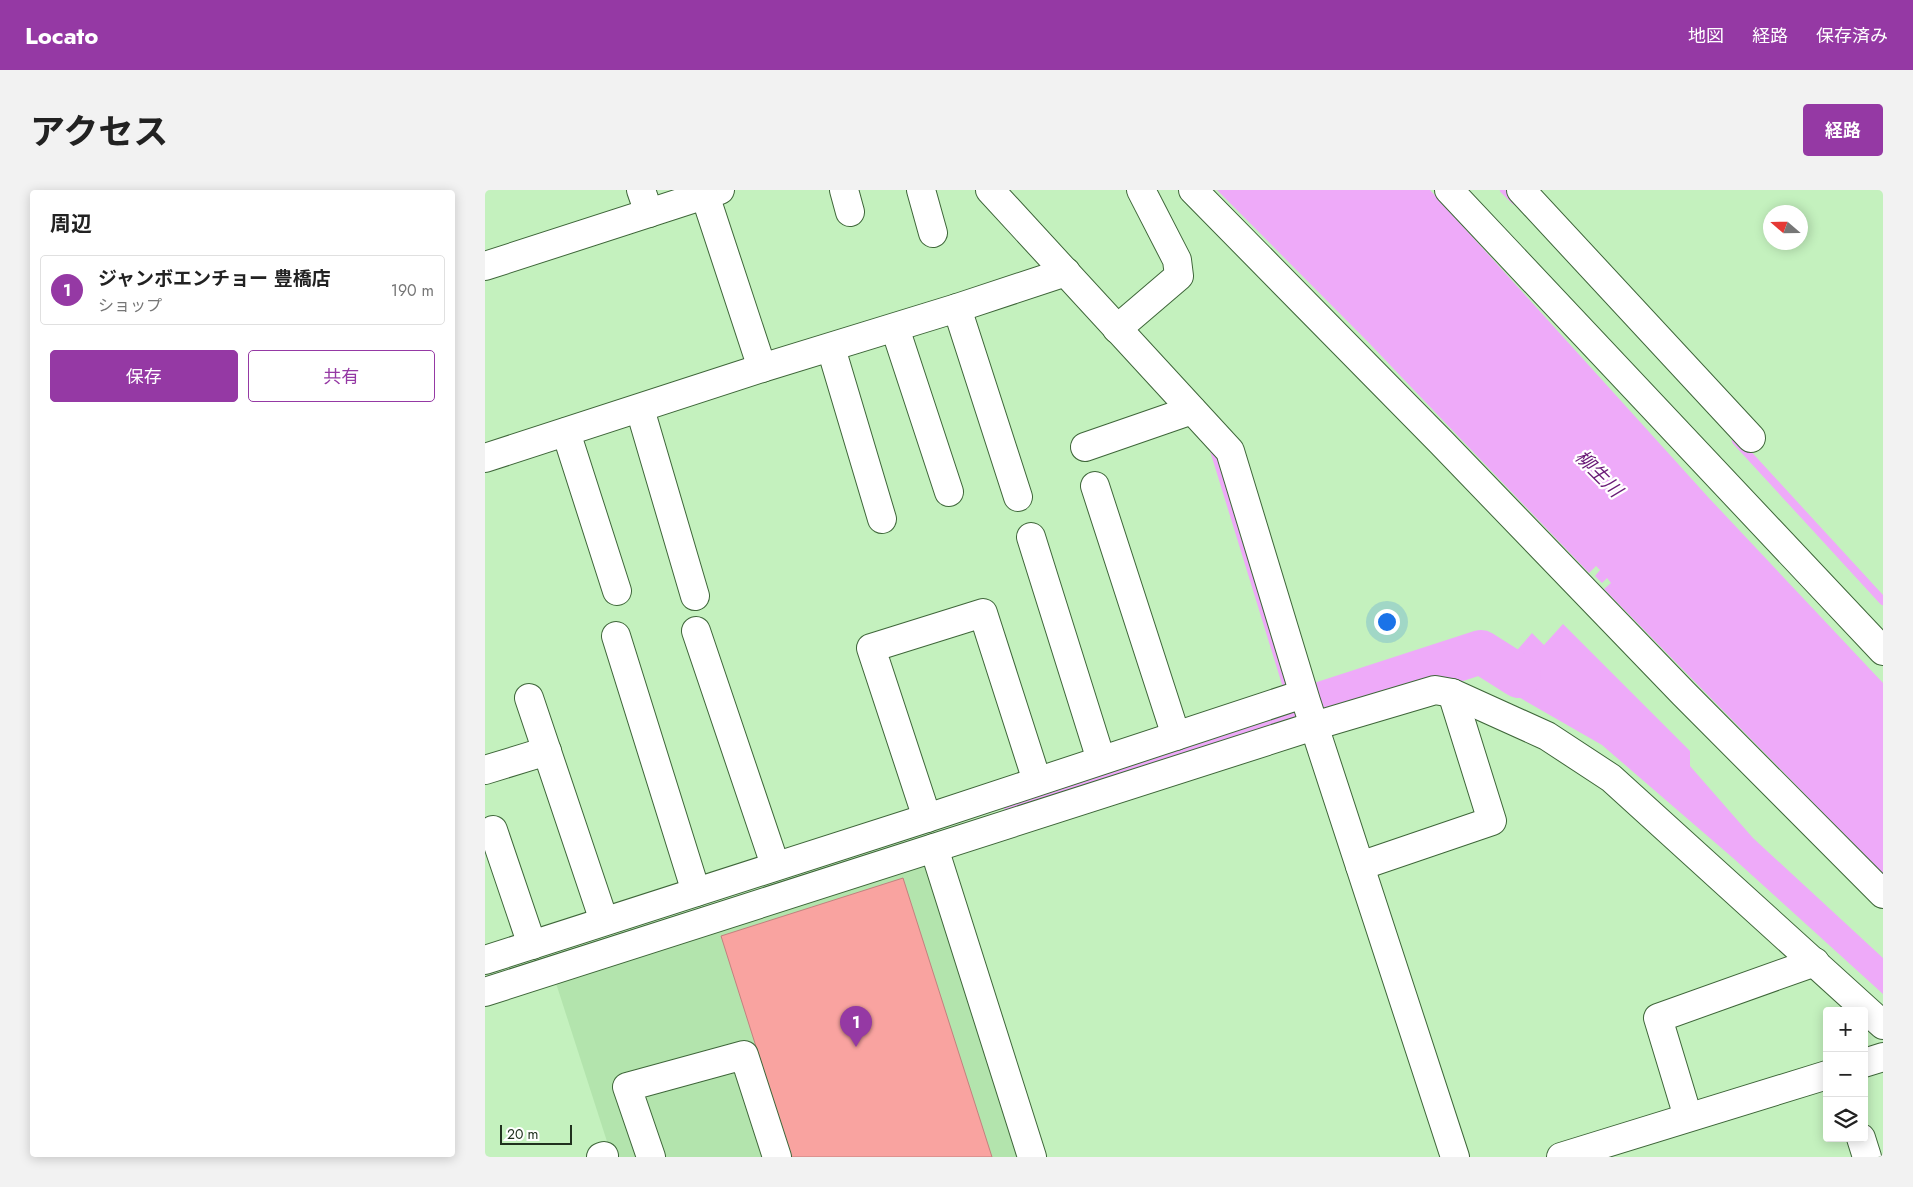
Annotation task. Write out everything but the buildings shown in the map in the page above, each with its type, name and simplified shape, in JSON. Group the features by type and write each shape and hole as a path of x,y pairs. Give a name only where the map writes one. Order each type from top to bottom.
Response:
{"street":[{"path":"921,190 933,233"},
{"path":"990,190 1117,329 1183,413 1230,451 1307,707 1455,1157"},
{"path":"1117,329 1179,276 1177,260 1141,190"},
{"path":"1193,190 1441,442 1677,686 1883,894"},
{"path":"1449,190 1883,651"},
{"path":"1521,190 1751,438"},
{"path":"485,266 646,205 713,192 762,368"},
{"path":"485,458 1065,272"},
{"path":"957,308 1018,497"},
{"path":"895,328 949,492"},
{"path":"831,348 882,519"},
{"path":"640,409 695,596"},
{"path":"1085,447 1183,413"},
{"path":"566,432 617,591"},
{"path":"1095,486 1176,736"},
{"path":"1031,538 1101,760"},
{"path":"927,818 871,648 983,613 1037,781"},
{"path":"696,631 775,865"},
{"path":"616,636 697,892"},
{"path":"485,992 934,848 1307,707 1435,690 1452,693 1547,736 1611,778 1883,1026"},
{"path":"1359,866 1492,821 1452,693"},
{"path":"529,698 604,921"},
{"path":"485,960 775,865 927,818 1275,703 1307,707"},
{"path":"485,770 547,751"},
{"path":"493,830 532,945"},
{"path":"934,848 1032,1157"},
{"path":"1688,1117 1658,1018 1815,962"},
{"path":"651,1157 627,1087 744,1055 777,1157"},
{"path":"1868,1062 1883,1057"},
{"path":"1561,1157 1823,1076"},
{"path":"1862,1142 1867,1157"}],"shaded area":[{"path":"932,857 1025,1157 612,1157 554,977"}],"water":[{"name":"柳生川","path":"1217,190 1430,190 1708,497 1883,683 1883,874 1604,589 1611,583 1607,578 1602,583 1595,576 1600,570 1596,566 1589,573 1369,343"},
{"path":"1563,624 1690,751 1690,766 1753,838 1883,958 1883,994 1733,858 1602,745 1468,668 1465,651 1489,640 1512,656 1532,633 1544,645"}],"waterway":[{"path":"1504,190 1515,201"},
{"path":"1736,441 1883,601"},
{"path":"1213,447 1295,713"},
{"path":"1024,800 1481,652 1519,676"}],"place":[{"name":"ジャンボエンチョー 豊橋店","path":"856,1047"}]}
